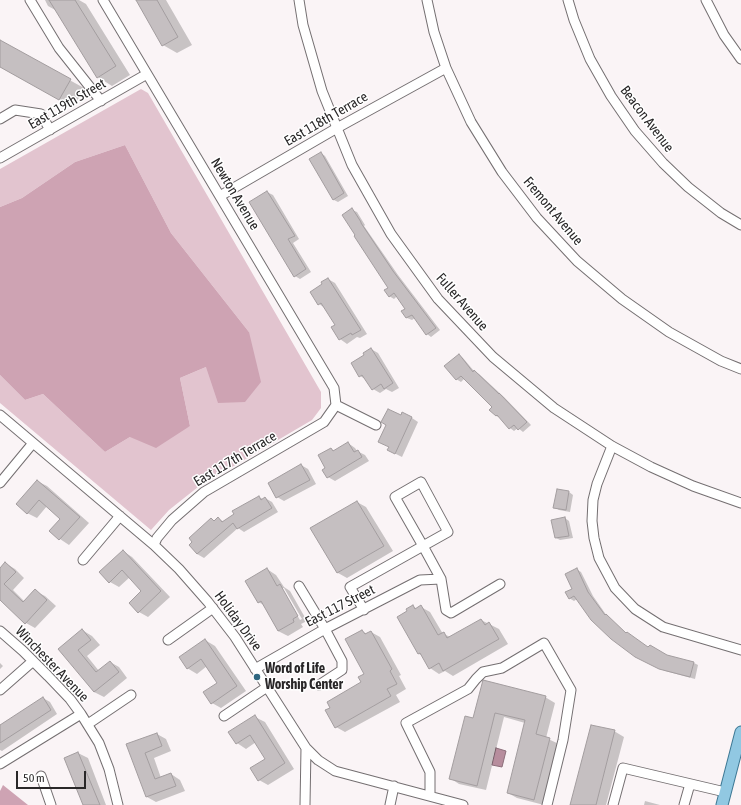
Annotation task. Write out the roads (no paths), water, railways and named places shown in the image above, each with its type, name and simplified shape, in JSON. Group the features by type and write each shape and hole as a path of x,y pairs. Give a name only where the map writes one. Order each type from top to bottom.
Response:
{"main road":[{"path":"722,805 741,732"}],"street":[{"path":"30,0 59,48 101,101"},
{"name":"Newton Avenue","path":"103,0 334,388 336,406"},
{"name":"Fuller Avenue","path":"299,0 303,25 322,91 352,165 391,234 438,299 493,357 554,408 612,446 651,467 686,483 741,503"},
{"name":"Fremont Avenue","path":"427,0 434,32 446,68 471,122 502,172 537,218 577,261 622,299 669,332 721,361 741,369"},
{"name":"Beacon Avenue","path":"568,0 574,20 590,59 610,96 635,131 662,163 688,187 721,213 741,225"},
{"path":"706,0 724,35 741,59"},
{"name":"East 118th Terrace","path":"220,196 337,128 446,68"},
{"name":"East 119th Street","path":"0,158 147,74"},
{"path":"0,119 16,110 41,114 50,130"},
{"path":"336,406 376,426"},
{"name":"East 117th Terrace","path":"154,545 157,538 172,520 204,492 324,422 336,406"},
{"name":"Holiday Drive","path":"0,415 154,545 179,569 213,608 235,637 306,748 318,760 335,771 463,805"},
{"path":"0,483 33,443"},
{"path":"612,446 597,484 593,500 592,521 599,558 615,588 635,609 663,627 741,650"},
{"path":"364,610 350,586 423,546 448,532 421,482 395,497 423,546 441,579 446,610 451,613 500,584"},
{"path":"83,560 120,516"},
{"name":"East 117 Street","path":"255,669 325,629 420,580 441,579"},
{"path":"299,586 325,629 342,662 342,670 319,686"},
{"path":"168,640 213,608"},
{"name":"Winchester Avenue","path":"0,631 33,661 70,699 88,724 99,743 110,769 118,805"},
{"path":"430,796 430,772 406,724 468,689 476,678 483,672 502,668 544,643 571,690 563,740 547,805"},
{"path":"0,690 33,661"},
{"path":"224,716 267,687"},
{"path":"88,724 131,695"},
{"path":"0,764 81,714"},
{"path":"305,805 306,748"},
{"path":"613,805 623,768 725,792"},
{"path":"41,776 51,805"},
{"path":"684,805 690,784"},
{"path":"390,805 394,786"}],"place":[{"name":"Word of Life Worship Center","path":"257,677"}]}
